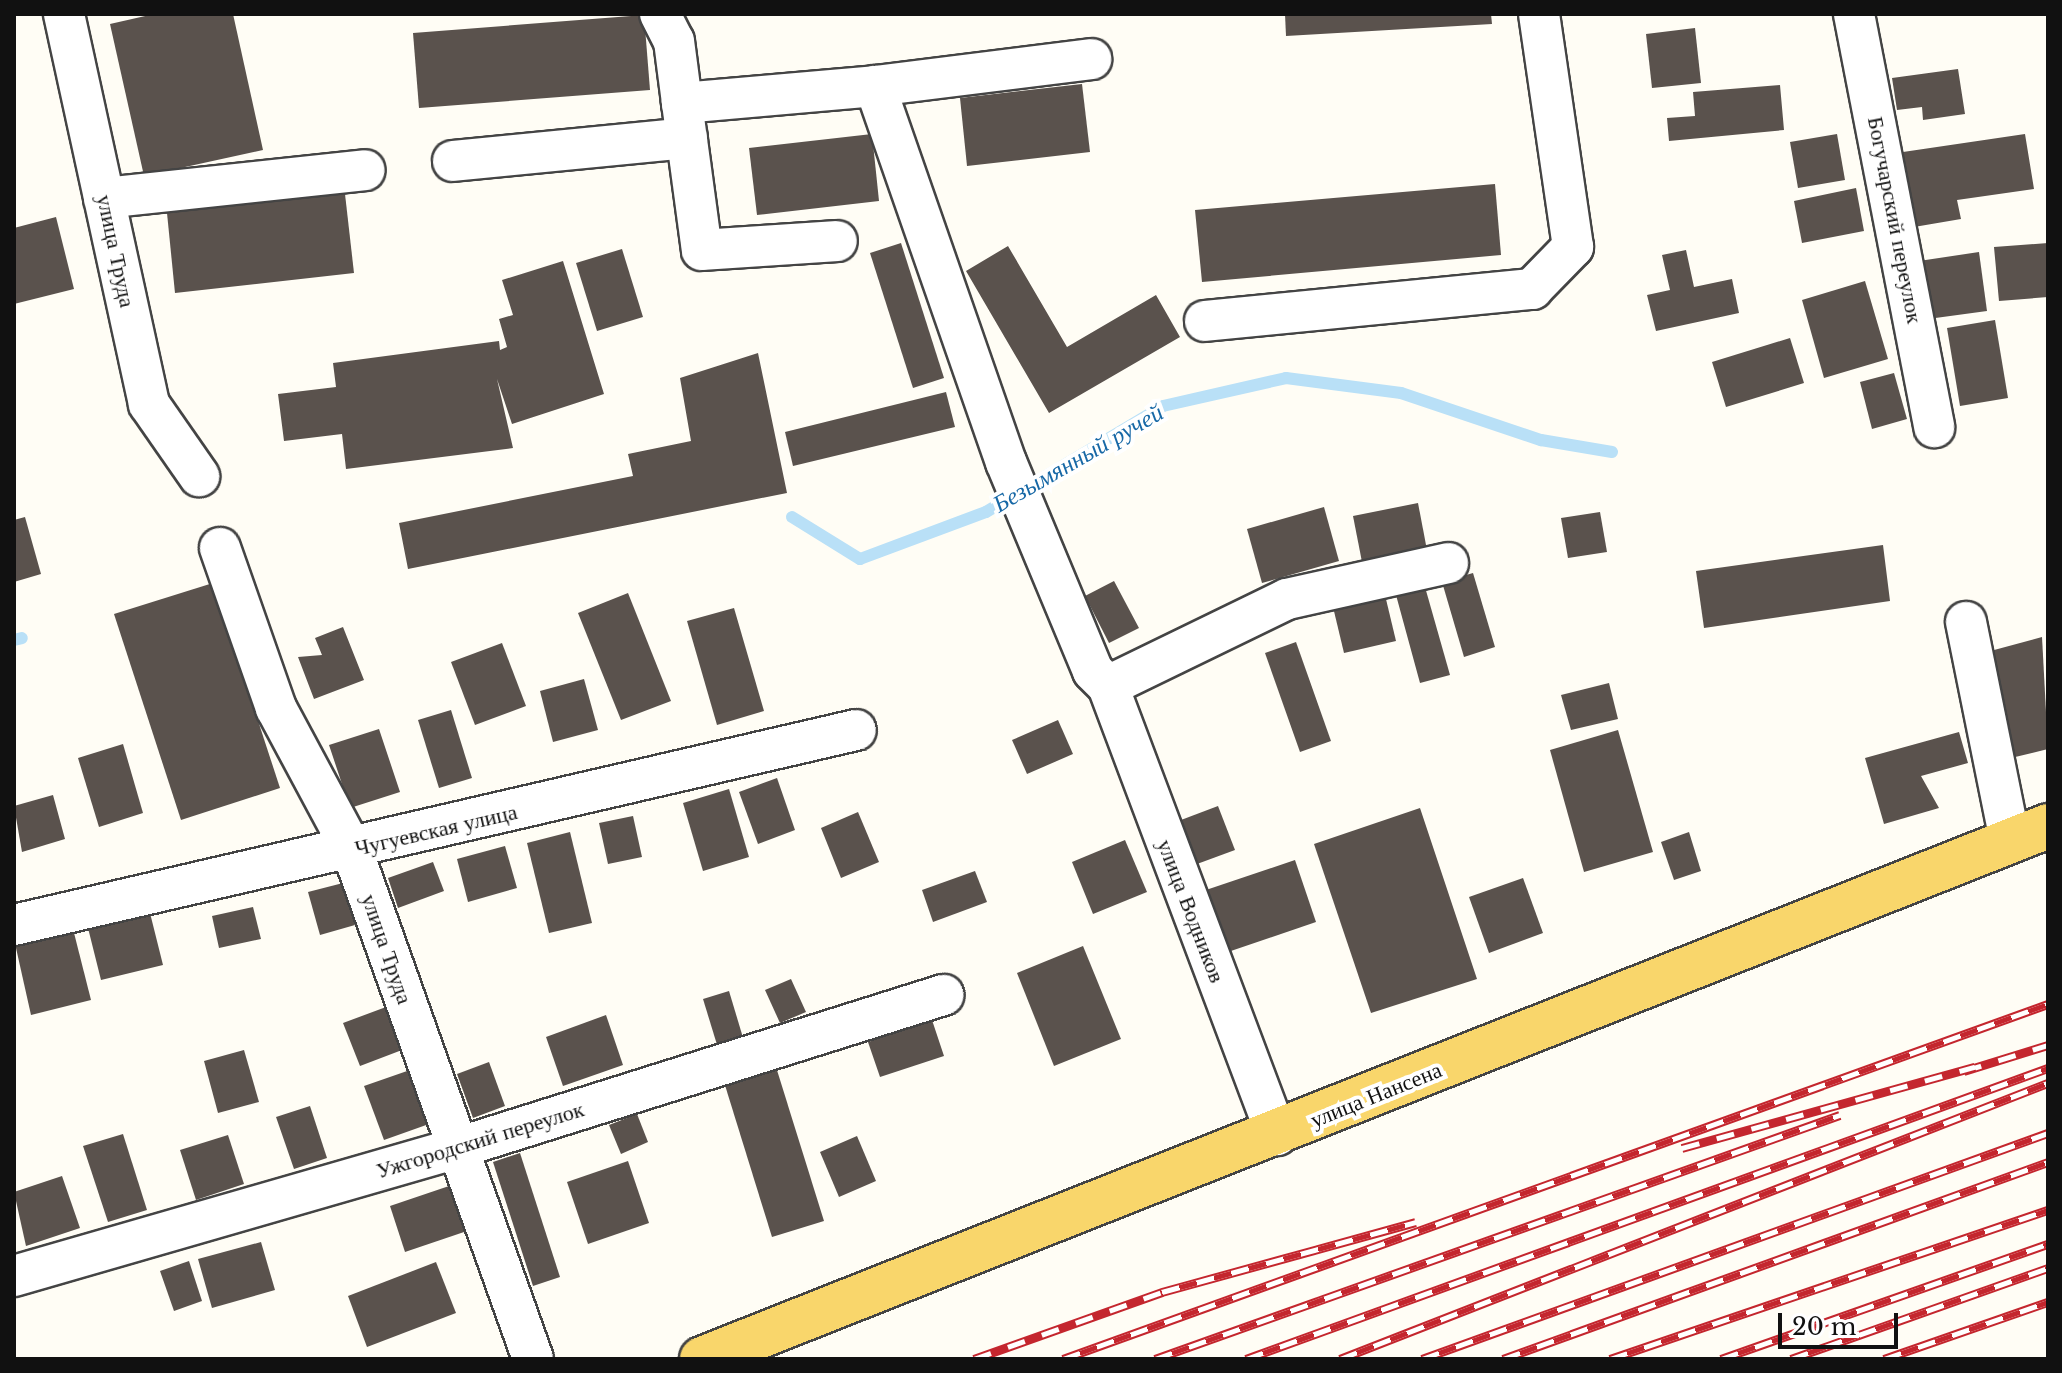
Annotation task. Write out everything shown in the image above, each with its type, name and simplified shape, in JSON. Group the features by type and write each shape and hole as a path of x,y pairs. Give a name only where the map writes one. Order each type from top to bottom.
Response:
{"main road":[{"name":"улица Нансена","path":"702,1359 1277,1135 2029,834"}],"street":[{"name":"улица Труда","path":"64,14 149,404 199,476"},
{"path":"660,14 674,41 702,250 837,241"},
{"path":"1205,321 1532,289 1573,247 1539,14"},
{"name":"Богучарский переулок","path":"1854,14 1934,427"},
{"path":"453,161 875,86 1091,59"},
{"name":"улица Водников","path":"875,86 1006,462 1093,671 1108,686 1277,1135"},
{"path":"104,198 364,170"},
{"name":"улица Труда","path":"220,548 276,708 352,850 533,1359"},
{"path":"1108,686 1287,599 1448,563"},
{"path":"1966,622 2029,834"},
{"name":"Чугуевская улица","path":"14,925 352,850 856,730"},
{"name":"Ужгородский переулок","path":"14,1276 457,1148 943,995"}],"building":[{"path":"154,14 233,14 263,150 144,176 110,24"},
{"path":"1285,14 1491,14 1492,24 1286,36"},
{"path":"644,15 650,90 419,108 413,33"},
{"path":"1695,28 1701,83 1652,88 1646,34"},
{"path":"1958,69 1965,114 1923,120 1922,107 1897,110 1892,78"},
{"path":"1082,84 1090,152 967,166 960,98"},
{"path":"1780,85 1784,130 1669,141 1667,118 1695,116 1693,92"},
{"path":"872,134 879,201 757,215 749,148"},
{"path":"1837,134 1845,180 1798,188 1790,142"},
{"path":"2025,134 2034,189 1957,200 1961,219 1914,227 1903,152"},
{"path":"1495,184 1501,255 1202,282 1195,210"},
{"path":"1856,188 1864,231 1802,243 1794,201"},
{"path":"345,194 354,273 175,293 167,213"},
{"path":"56,217 74,289 14,304 14,228"},
{"path":"901,243 944,378 913,388 870,253"},
{"path":"2048,243 2048,297 1999,301 1994,247"},
{"path":"1008,246 1067,347 1156,295 1180,337 1049,413 966,271"},
{"path":"622,249 643,317 597,331 576,263"},
{"path":"1686,250 1694,287 1732,279 1739,313 1656,331 1647,295 1670,290 1662,255"},
{"path":"1979,252 1987,311 1928,319 1919,261"},
{"path":"563,261 604,394 512,424 497,379 513,448 346,469 342,434 284,441 278,394 336,387 333,363 499,341 500,350 507,347 499,319 513,315 502,280"},
{"path":"1865,281 1888,359 1824,378 1802,300"},
{"path":"1995,320 2008,398 1960,406 1947,328"},
{"path":"1790,338 1804,383 1726,407 1712,362"},
{"path":"758,353 787,493 408,569 399,523 633,476 628,454 691,441 680,378"},
{"path":"1894,373 1907,419 1872,429 1860,382"},
{"path":"946,392 955,427 793,466 785,432"},
{"path":"1418,503 1427,550 1362,562 1353,516"},
{"path":"1324,507 1339,561 1262,583 1247,529"},
{"path":"1600,512 1607,552 1568,558 1561,518"},
{"path":"25,517 41,574 14,582 14,520"},
{"path":"1883,545 1890,601 1704,628 1696,571"},
{"path":"1473,573 1495,647 1464,657 1442,582"},
{"path":"1114,581 1139,628 1109,643 1085,596"},
{"path":"213,583 280,788 181,820 114,614"},
{"path":"1425,587 1450,675 1420,683 1396,595"},
{"path":"628,593 671,701 621,720 578,613"},
{"path":"1385,595 1396,641 1344,653 1333,607"},
{"path":"734,608 764,711 717,725 687,621"},
{"path":"343,627 364,680 314,699 298,657 322,655 315,638"},
{"path":"2042,637 2048,749 2011,758 1983,653"},
{"path":"1296,642 1331,741 1300,752 1265,653"},
{"path":"502,643 526,706 475,725 451,662"},
{"path":"584,679 598,730 553,742 540,691"},
{"path":"1609,683 1618,719 1571,730 1561,695"},
{"path":"451,710 472,778 439,788 418,720"},
{"path":"1058,720 1073,754 1027,774 1012,740"},
{"path":"379,729 400,792 350,808 329,745"},
{"path":"1618,730 1653,852 1584,872 1550,750"},
{"path":"1959,732 1968,763 1921,776 1939,808 1884,824 1865,758"},
{"path":"123,744 143,813 99,827 78,758"},
{"path":"777,778 795,830 758,844 739,792"},
{"path":"729,789 749,857 703,871 683,803"},
{"path":"53,795 65,839 22,852 14,806"},
{"path":"1218,806 1235,850 1197,864 1181,820"},
{"path":"1420,808 1477,979 1371,1013 1314,844"},
{"path":"858,812 879,862 841,878 821,828"},
{"path":"633,816 642,857 608,864 599,823"},
{"path":"570,832 592,923 549,933 527,843"},
{"path":"1689,832 1701,871 1674,880 1661,842"},
{"path":"1125,840 1147,892 1093,914 1072,862"},
{"path":"505,846 517,888 468,902 457,859"},
{"path":"1295,860 1316,922 1225,953 1203,891"},
{"path":"433,862 444,891 398,908 388,878"},
{"path":"975,871 987,902 933,922 922,890"},
{"path":"1523,878 1543,933 1489,953 1469,897"},
{"path":"343,883 355,925 320,935 308,892"},
{"path":"253,907 261,939 219,948 212,916"},
{"path":"149,909 163,965 101,980 87,924"},
{"path":"72,925 91,1000 31,1015 14,939"},
{"path":"1083,946 1121,1039 1054,1066 1017,973"},
{"path":"791,979 806,1012 780,1023 765,990"},
{"path":"729,991 744,1041 718,1048 703,999"},
{"path":"386,1007 402,1050 360,1066 343,1023"},
{"path":"606,1015 623,1065 563,1086 546,1037"},
{"path":"932,1020 944,1056 880,1077 868,1042"},
{"path":"244,1050 259,1102 218,1113 204,1061"},
{"path":"489,1062 505,1106 473,1118 457,1074"},
{"path":"776,1067 824,1221 772,1237 724,1082"},
{"path":"410,1070 429,1124 384,1140 364,1086"},
{"path":"310,1106 327,1158 294,1169 276,1117"},
{"path":"637,1114 648,1142 621,1154 609,1125"},
{"path":"123,1134 147,1210 108,1222 83,1146"},
{"path":"228,1135 244,1184 196,1200 180,1150"},
{"path":"857,1136 876,1181 839,1197 820,1152"},
{"path":"520,1153 560,1277 533,1286 493,1162"},
{"path":"628,1161 649,1223 588,1244 567,1182"},
{"path":"62,1176 80,1228 26,1246 14,1192"},
{"path":"452,1185 467,1231 405,1252 390,1206"},
{"path":"261,1242 275,1290 212,1308 198,1259"},
{"path":"189,1261 202,1301 174,1311 160,1271"},
{"path":"436,1262 456,1313 367,1347 348,1296"}],"waterway":[{"name":"Безымянный ручей","path":"792,517 860,559 986,512 1163,406 1286,378 1401,393 1541,440 1612,452"},
{"name":"Безымянный ручей","path":"14,640 22,638"}],"railway":[{"path":"1063,1359 2048,1004"},
{"path":"1964,1071 2048,1045"},
{"path":"1682,1148 1975,1067"},
{"path":"1246,1359 2048,1068"},
{"path":"1340,1359 2048,1083"},
{"path":"1155,1359 1840,1115"},
{"path":"1422,1359 2048,1133"},
{"path":"1503,1359 2048,1162"},
{"path":"1610,1359 2048,1210"},
{"path":"974,1359 1162,1292 1416,1222"},
{"path":"1721,1359 2048,1244"},
{"path":"1791,1359 2048,1268"},
{"path":"1884,1359 2048,1302"}]}
